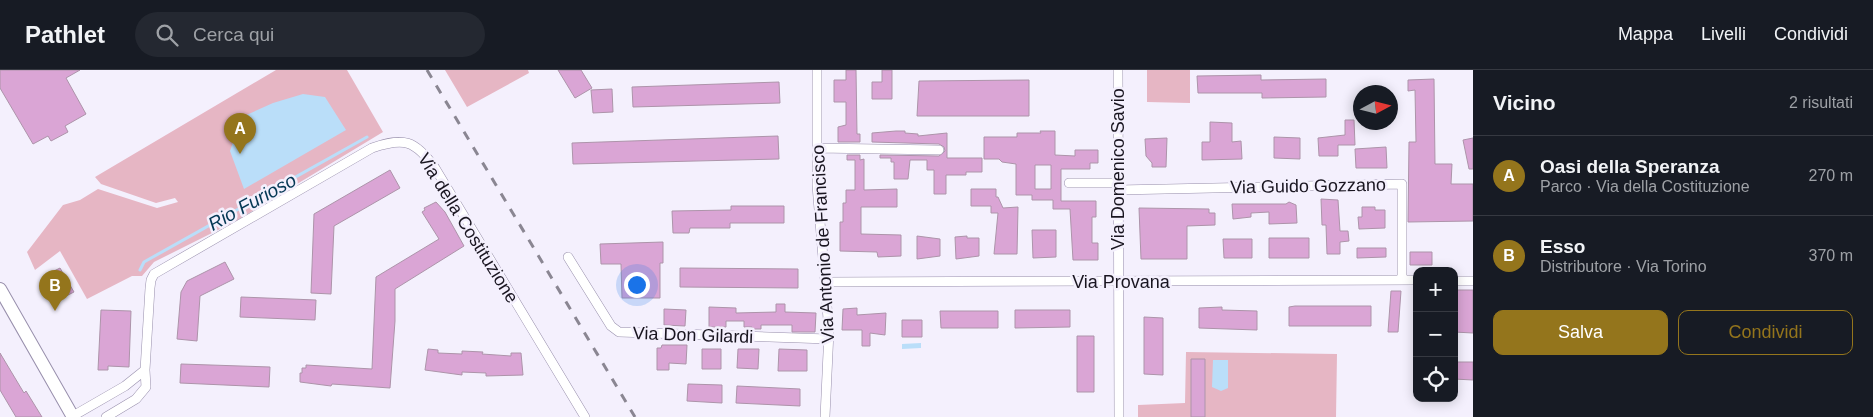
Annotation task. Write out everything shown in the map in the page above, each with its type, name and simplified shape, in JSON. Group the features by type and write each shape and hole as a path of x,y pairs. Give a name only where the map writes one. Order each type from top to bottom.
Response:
{"main road":[{"path":"0,290 73,417"}],"street":[{"name":"Via Antonio de Francisco","path":"817,70 819,219 826,282 828,339 825,417"},
{"name":"Via Domenico Savio","path":"1118,70 1119,417"},
{"name":"Via della Costituzione","path":"106,417 136,399 146,387 145,370 151,280 154,274 372,148 396,141 415,146 425,154 435,168 584,417"},
{"path":"818,148 939,150"},
{"path":"1070,183 1118,186"},
{"name":"Via Guido Gozzano","path":"1118,186 1402,184 1402,280"},
{"name":"Via Don Gilardi","path":"568,257 611,326 619,332 828,339"},
{"name":"Via Provana","path":"826,282 1118,283 1413,280"},
{"path":"1458,281 1473,281"},
{"path":"73,417 125,386 145,370"}],"shaded area":[{"path":"276,70 347,70 383,132 236,221 154,262 142,276 132,276 87,299 60,251 35,270 27,252 63,205 80,200 98,189 157,208 178,202 175,198 156,203 101,184 95,177"},
{"path":"445,70 528,70 529,73 467,107"},
{"path":"1147,70 1190,70 1190,103 1147,102"},
{"path":"1186,352 1337,354 1336,417 1138,417 1138,405 1185,403"}],"water":[{"path":"303,94 325,97 346,130 244,189 230,151 242,117 273,103"},
{"path":"921,343 921,348 902,349 902,344"},
{"path":"1213,360 1228,360 1228,388 1221,391 1212,387"}],"building":[{"path":"0,70 80,70 66,78 86,114 65,126 68,132 51,141 48,136 33,144 0,88"},
{"path":"558,70 581,70 592,88 575,98"},
{"path":"846,70 856,70 857,134 860,134 860,142 838,142 838,127 846,125 846,102 834,102 834,80 846,80"},
{"path":"882,70 892,70 892,99 872,99 872,82 882,82"},
{"path":"1261,75 1261,80 1326,79 1326,97 1262,98 1262,93 1198,93 1197,76"},
{"path":"1434,79 1435,164 1452,164 1451,184 1473,184 1473,221 1408,222 1409,142 1416,142 1415,90 1408,91 1408,80"},
{"path":"1029,80 1029,116 917,116 919,81"},
{"path":"779,82 780,103 633,107 632,87"},
{"path":"612,89 613,112 593,113 591,90"},
{"path":"1345,120 1353,120 1355,145 1338,145 1338,156 1319,156 1318,138 1345,135"},
{"path":"1210,122 1232,123 1232,142 1241,141 1242,159 1202,160 1202,142 1210,142"},
{"path":"905,131 905,133 918,134 918,136 947,133 947,158 982,158 982,172 966,172 966,175 946,175 946,194 934,194 934,170 927,170 927,160 910,160 908,179 894,179 894,162 891,162 891,158 880,158 880,155 939,156 945,151 944,147 939,144 872,142 872,133"},
{"path":"1040,131 1055,131 1055,155 1075,156 1075,150 1098,150 1098,163 1090,163 1090,169 1061,169 1061,201 1096,201 1096,217 1092,217 1092,243 1098,243 1098,260 1073,260 1070,209 1053,209 1053,200 1032,200 1032,195 1016,195 1016,164 1002,162 999,159 984,159 984,137 1017,137 1017,133 1041,133","holes":["1035,165 1051,165 1051,189 1035,189"]},
{"path":"778,136 779,159 573,164 572,143"},
{"path":"1274,137 1300,138 1300,159 1274,158"},
{"path":"1167,138 1166,167 1152,167 1152,163 1146,156 1145,139"},
{"path":"1473,138 1473,169 1469,169 1463,140"},
{"path":"1386,147 1387,168 1356,168 1355,149"},
{"path":"847,155 860,155 860,160 864,159 864,190 897,189 897,207 861,207 861,234 901,235 901,256 878,257 877,252 840,251 840,222 843,222 843,203 846,203 846,190 855,190 855,160 847,160"},
{"path":"390,170 400,188 334,226 331,294 311,293 314,214"},
{"path":"971,189 996,189 996,197 998,197 1003,208 1018,207 1017,254 994,254 998,213 991,213 991,206 971,206"},
{"path":"1321,199 1338,200 1340,231 1348,231 1349,241 1340,242 1340,254 1327,254 1326,225 1322,225"},
{"path":"436,202 445,212 464,246 395,289 395,321 390,388 332,384 331,386 300,382 300,373 302,373 302,368 306,368 306,365 372,369 376,277 439,239 422,212 425,210 424,208"},
{"path":"1289,202 1296,205 1297,223 1269,224 1269,212 1251,213 1251,217 1233,219 1232,204 1286,204"},
{"path":"731,206 784,206 784,223 730,223 730,228 690,228 689,233 673,233 672,211 731,210"},
{"path":"1362,207 1375,207 1375,210 1385,210 1385,228 1359,229 1358,217 1362,217"},
{"path":"1139,208 1209,209 1209,213 1215,213 1215,225 1187,226 1187,259 1141,259"},
{"path":"1032,230 1056,230 1056,257 1033,258"},
{"path":"917,236 940,239 940,256 917,259"},
{"path":"967,236 967,238 979,238 979,256 956,259 955,237"},
{"path":"1269,238 1309,238 1309,258 1269,258"},
{"path":"1223,239 1252,239 1252,258 1224,258"},
{"path":"663,242 663,263 660,263 660,298 622,298 621,264 601,264 600,244"},
{"path":"1357,248 1386,248 1386,257 1357,258"},
{"path":"1410,252 1432,252 1432,265 1410,265"},
{"path":"225,262 234,279 200,296 197,341 177,339 181,292 187,281"},
{"path":"60,268 74,292 64,297 50,273"},
{"path":"680,268 798,269 798,288 680,287"},
{"path":"1458,290 1473,290 1473,333 1458,332"},
{"path":"1391,291 1401,291 1398,332 1388,332"},
{"path":"241,297 316,300 315,320 240,317"},
{"path":"776,304 785,304 785,312 816,313 815,332 792,332 792,325 761,325 761,329 752,329 752,327 744,327 744,321 726,321 726,327 709,327 709,307 736,308 736,313 776,312"},
{"path":"1371,306 1371,326 1289,326 1289,307"},
{"path":"1222,307 1222,310 1257,311 1257,330 1199,328 1199,308"},
{"path":"857,308 857,315 886,313 885,335 870,333 870,346 862,346 862,330 842,330 843,309"},
{"path":"664,309 686,310 685,326 664,325"},
{"path":"101,310 131,311 129,367 108,366 108,370 98,370"},
{"path":"1015,310 1070,310 1070,327 1015,328"},
{"path":"940,311 998,311 998,328 941,328"},
{"path":"1144,317 1163,318 1163,375 1144,374"},
{"path":"902,320 922,320 922,337 902,337"},
{"path":"1077,336 1094,336 1094,392 1077,392"},
{"path":"662,345 687,345 686,364 669,363 669,370 657,370 657,348 661,348"},
{"path":"428,349 438,350 438,353 462,354 462,351 511,356 511,353 521,353 523,375 486,376 486,373 462,372 462,375 425,370"},
{"path":"702,349 721,349 721,369 702,369"},
{"path":"738,349 759,349 758,369 737,368"},
{"path":"779,349 807,350 807,371 778,371"},
{"path":"0,353 24,393 26,391 42,417 16,417 0,390"},
{"path":"1191,359 1205,359 1205,417 1191,417"},
{"path":"1458,362 1473,362 1473,380 1458,379"},
{"path":"181,364 270,367 269,387 180,383"},
{"path":"688,384 722,385 722,403 687,401"},
{"path":"737,386 800,389 800,406 736,403"}],"waterway":[{"name":"Rio Furioso","path":"140,270 144,262 367,137"}],"railway":[{"path":"427,70 635,417"}],"place":[{"name":"Oasi della Speranza","path":"240,154"},
{"name":"Esso","path":"55,311"}]}
